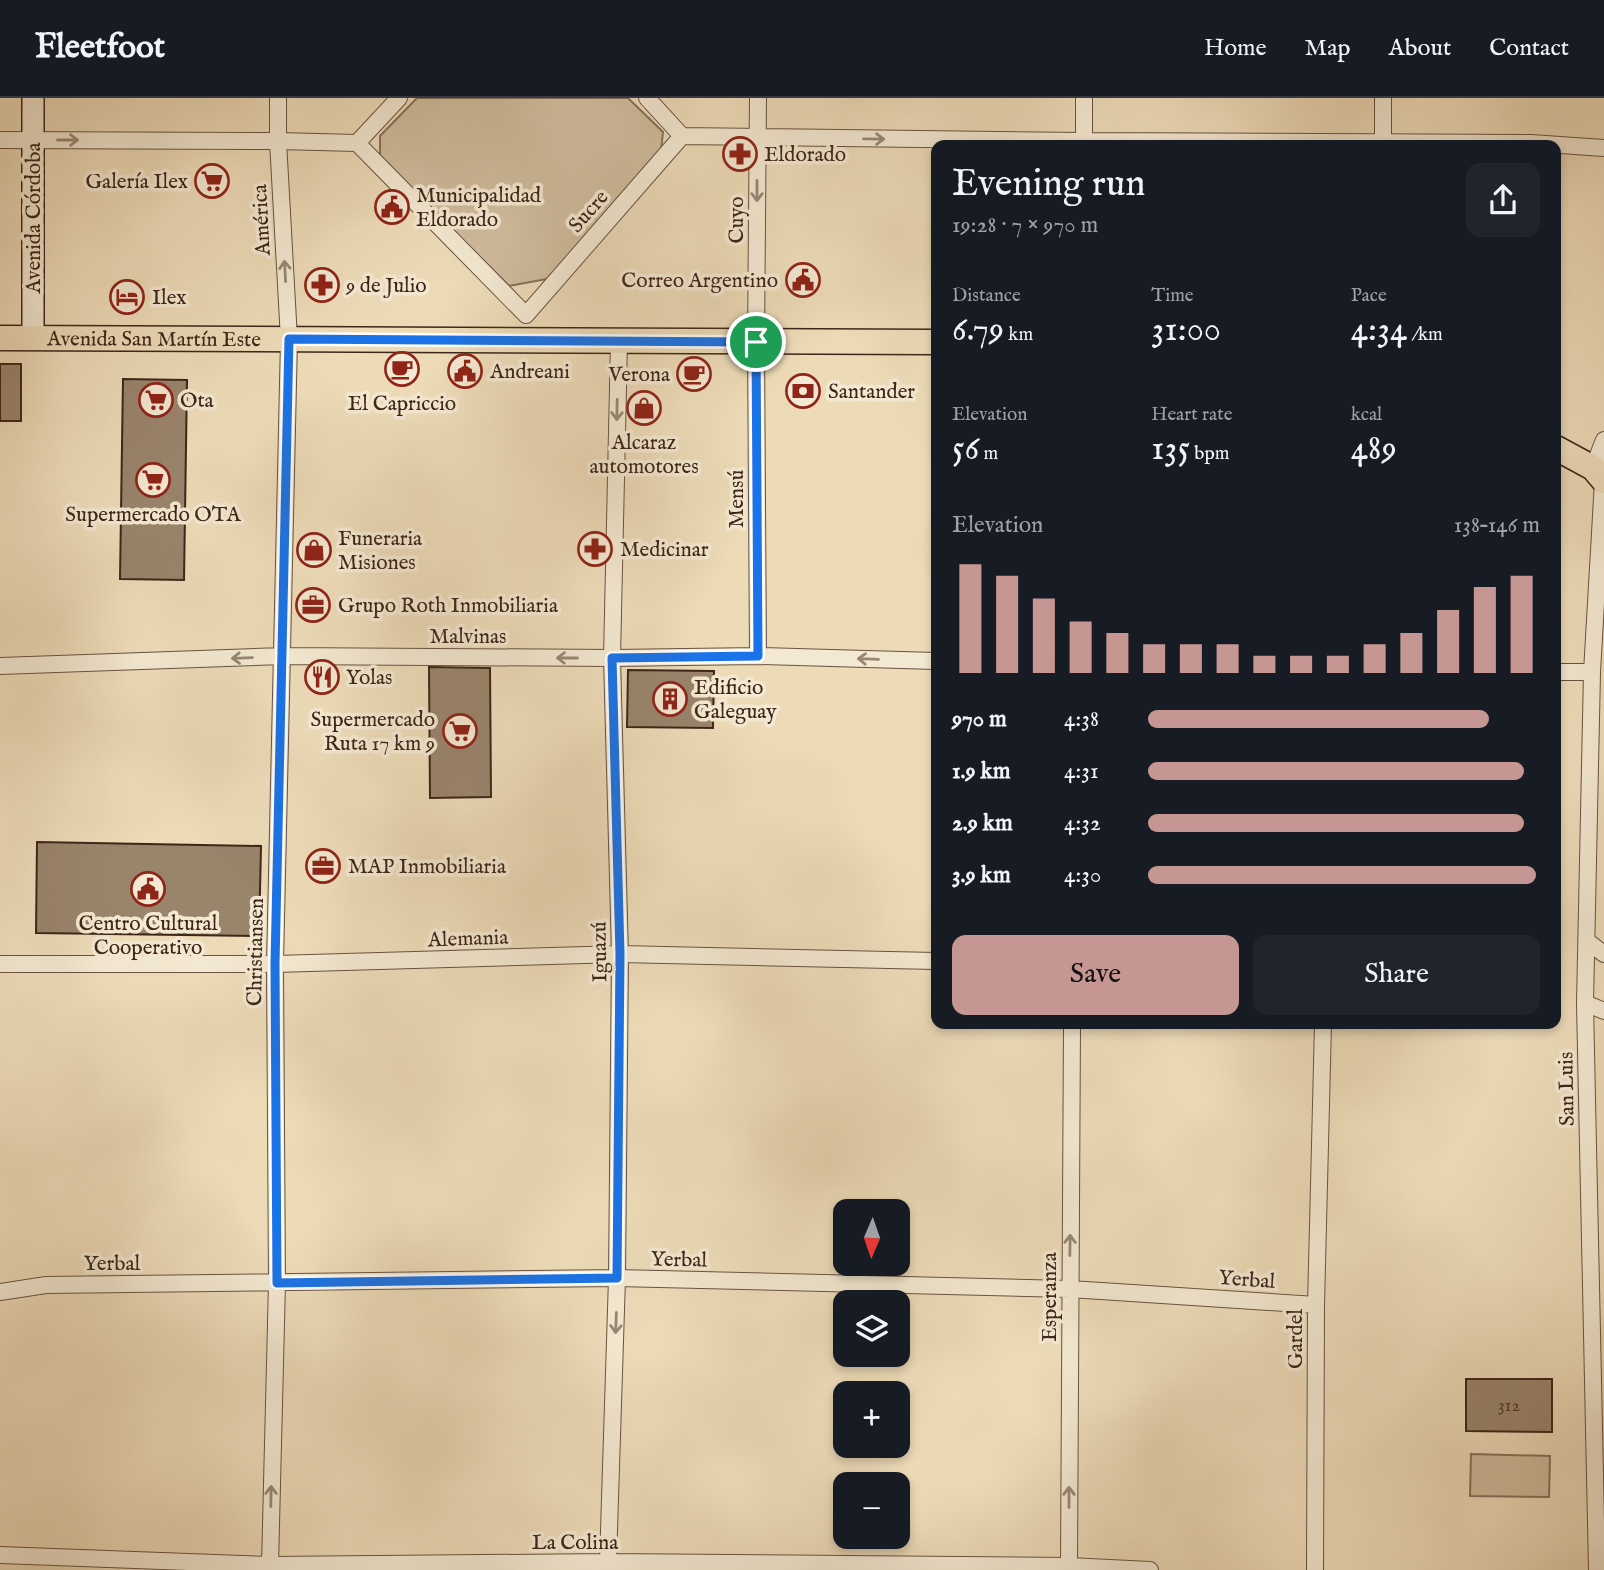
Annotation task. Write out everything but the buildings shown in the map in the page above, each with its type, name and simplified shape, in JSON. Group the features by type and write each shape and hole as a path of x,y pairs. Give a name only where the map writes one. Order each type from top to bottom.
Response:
{"main road":[{"name":"Avenida Córdoba","path":"33,98 33,338"},
{"name":"Avenida San Martín Este","path":"0,338 931,342"},
{"path":"1561,451 1600,477"}],"street":[{"name":"América","path":"278,98 289,339"},
{"path":"357,143 399,98"},
{"path":"647,98 682,136 931,140"},
{"name":"Cuyo","path":"756,342 758,98"},
{"path":"1084,98 1084,140"},
{"path":"1383,98 1383,140"},
{"name":"Sucre","path":"526,315 682,136"},
{"path":"0,139 357,143 526,315 527,341"},
{"path":"1561,145 1604,148"},
{"name":"Christiansen","path":"270,1565 277,1283 275,964 289,339"},
{"name":"Iguazú","path":"608,1562 617,1278 620,954 612,658 619,342"},
{"name":"Mensú","path":"756,342 758,656"},
{"name":"San Luis","path":"1597,1570 1585,1003 1592,672 1604,440"},
{"name":"Malvinas","path":"0,666 282,656 758,656 931,661"},
{"path":"1561,672 1592,672"},
{"path":"1587,941 1604,954"},
{"name":"Alemania","path":"0,964 275,964 620,954 931,961"},
{"path":"1585,1003 1604,1011"},
{"name":"Esperanza","path":"1068,1568 1073,1029"},
{"name":"Gardel","path":"1315,1570 1316,1305 1323,1029"},
{"name":"Yerbal","path":"0,1292 46,1285 617,1278 1070,1289 1316,1305"},
{"name":"La Colina","path":"0,1555 270,1565 608,1562 1150,1570"}],"shaded area":[{"path":"417,98 628,98 663,132 660,161 552,278 509,286 380,158 380,136"},
{"path":"1471,1454 1550,1456 1549,1497 1470,1496"}],"place":[{"name":"Eldorado","path":"740,154"},
{"name":"Galería Ilex","path":"212,181"},
{"name":"Municipalidad Eldorado","path":"392,207"},
{"name":"Correo Argentino","path":"803,280"},
{"name":"9 de Julio","path":"322,285"},
{"name":"Ilex","path":"127,297"},
{"name":"El Capriccio","path":"402,369"},
{"name":"Andreani","path":"465,371"},
{"name":"Verona","path":"694,374"},
{"name":"Santander","path":"803,391"},
{"name":"Ota","path":"156,400"},
{"name":"Alcaraz automotores","path":"644,408"},
{"name":"Supermercado OTA","path":"153,480"},
{"name":"Medicinar","path":"595,549"},
{"name":"Funeraria Misiones","path":"314,550"},
{"name":"Grupo Roth Inmobiliaria","path":"313,605"},
{"name":"Yolas","path":"322,677"},
{"name":"Edificio Galeguay","path":"670,699"},
{"name":"Supermercado Ruta 17 km 9","path":"460,731"},
{"name":"MAP Inmobiliaria","path":"323,866"},
{"name":"Centro Cultural Cooperativo","path":"148,889"}],"route":[{"path":"289,339 756,342 758,656 612,658 620,954 617,1278 277,1283 275,964 289,339"}]}
